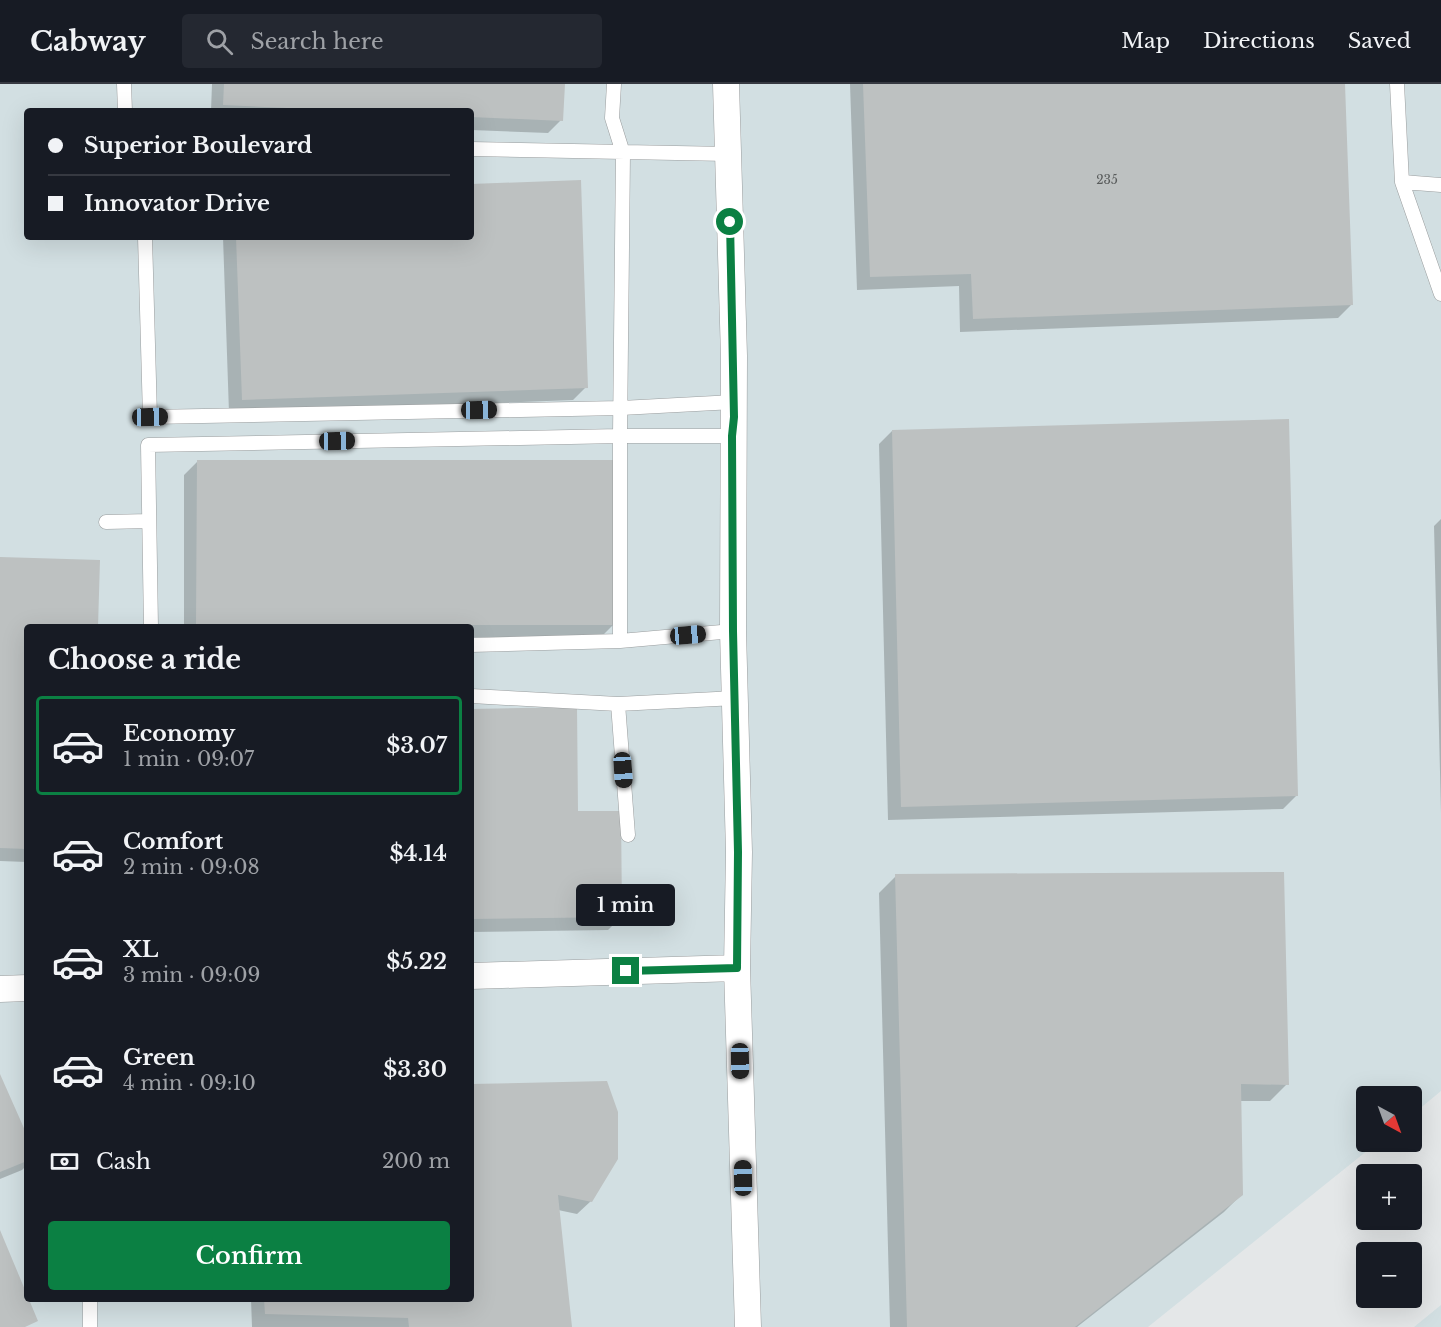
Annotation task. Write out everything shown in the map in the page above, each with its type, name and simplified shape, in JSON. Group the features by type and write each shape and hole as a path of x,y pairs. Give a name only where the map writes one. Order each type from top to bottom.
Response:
{"street":[{"path":"726,84 734,402 732,436 733,631 738,852 737,968 748,1327"},
{"path":"474,976 737,968"},
{"path":"0,989 24,988"}],"lane":[{"path":"124,84 125,108"},
{"path":"614,84 612,118 623,153 620,641"},
{"path":"1397,84 1402,182 1441,294"},
{"path":"474,149 728,154"},
{"path":"1402,182 1441,184"},
{"path":"145,240 150,417 621,408 734,402"},
{"path":"151,624 148,445 732,436"},
{"path":"106,522 149,521"},
{"path":"474,645 620,641 733,631"},
{"path":"474,696 618,704 736,698"},
{"path":"618,704 628,835"},
{"path":"90,1302 90,1327"}],"shaded area":[{"path":"0,84 1441,84 1441,1091 1422,1107 1422,1086 1356,1086 1356,1152 1366,1152 1148,1327 0,1327"},
{"path":"1441,1305 1441,1327 1414,1327"}],"building":[{"path":"224,84 565,84 563,121 474,117 474,108 288,108 223,105"},
{"path":"863,84 1345,84 1353,305 973,319 971,274 870,277"},
{"path":"581,180 588,388 242,400 236,240 474,240 474,184"},
{"path":"1289,419 1298,796 901,807 892,430"},
{"path":"197,460 616,460 616,625 196,624"},
{"path":"0,557 100,560 98,624 24,624 24,849 0,848"},
{"path":"577,707 578,811 621,811 622,917 474,919 474,709"},
{"path":"1284,872 1289,1085 1241,1084 1243,1195 1075,1327 907,1327 895,874"},
{"path":"0,1074 24,1128 24,1162 0,1172"},
{"path":"607,1081 618,1112 618,1159 592,1202 558,1195 572,1327 409,1327 408,1318 265,1314 264,1302 474,1302 474,1084"},
{"path":"0,1230 24,1287 24,1302 30,1302 38,1321 25,1327 0,1327"}],"route":[{"path":"626,971 737,968 738,852 733,631 732,436 734,356 730,222"}]}
